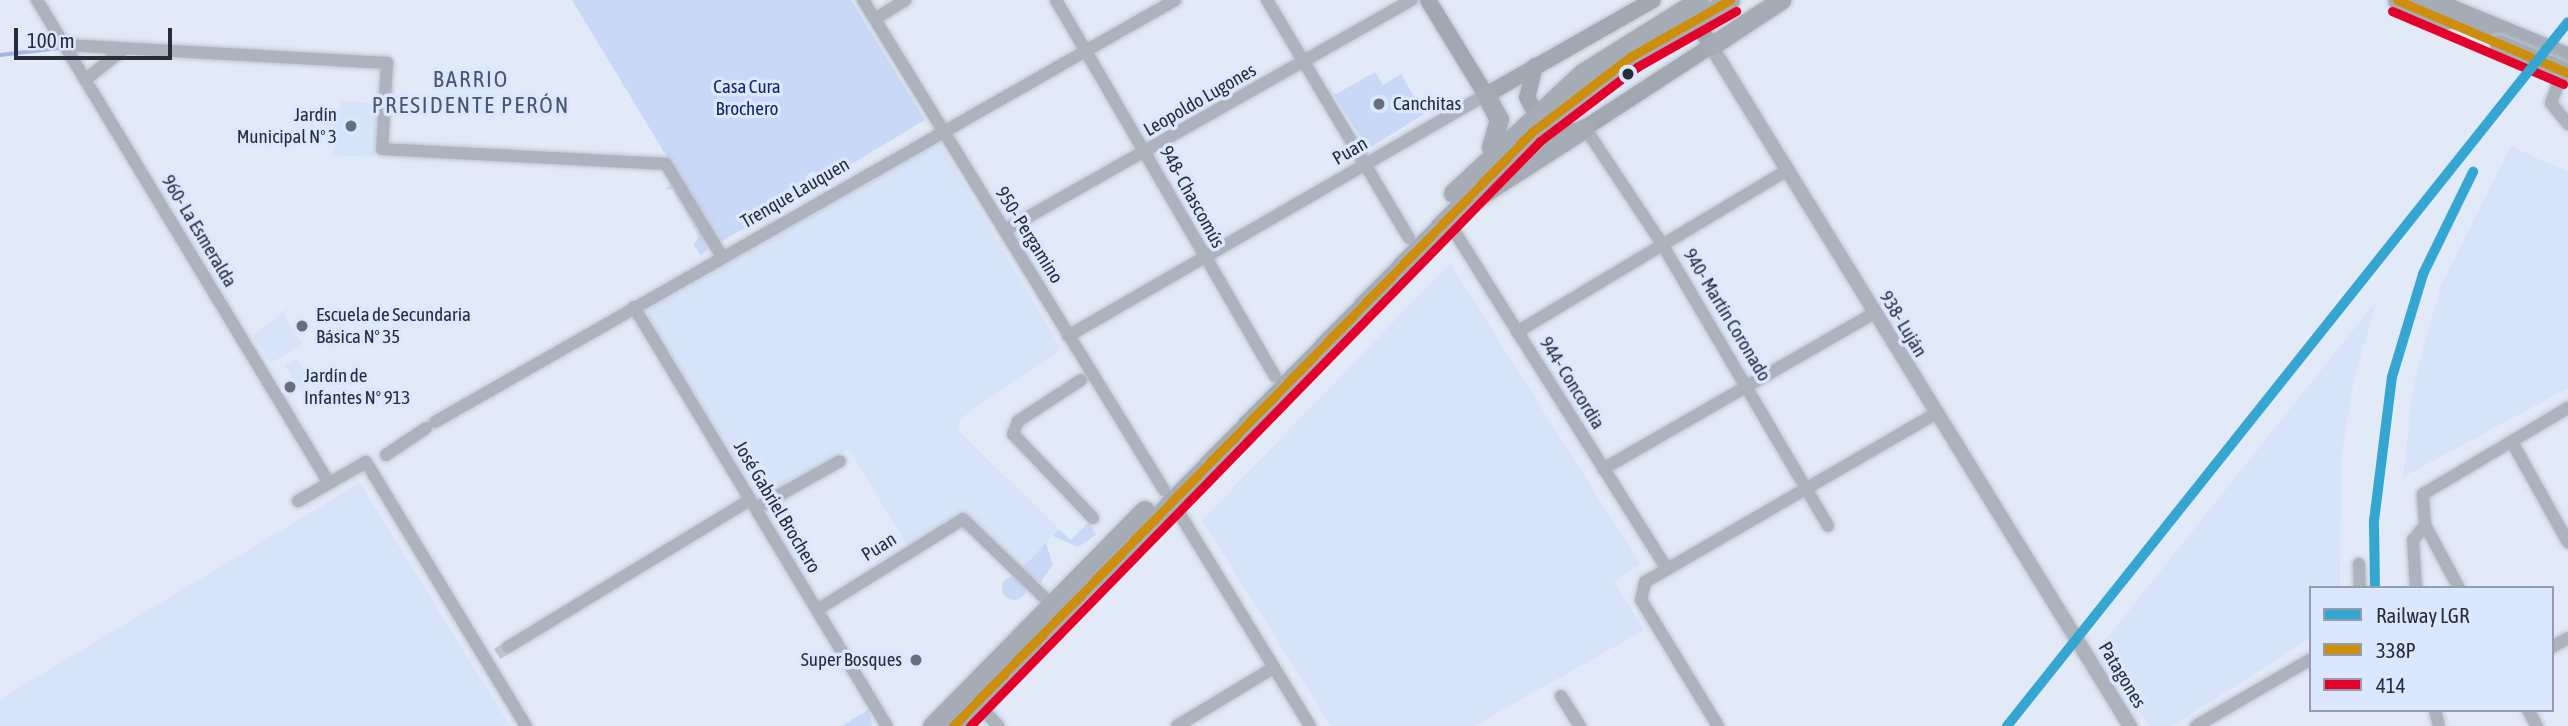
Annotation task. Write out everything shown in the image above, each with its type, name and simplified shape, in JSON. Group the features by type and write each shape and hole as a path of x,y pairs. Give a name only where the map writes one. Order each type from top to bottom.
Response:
{"main road":[{"path":"1428,0 1486,95 1499,133 1473,173"},
{"name":"Puan","path":"1486,95 1653,0"},
{"path":"953,726 1275,376 1473,173 1537,118 1691,6 1730,0"},
{"path":"1446,218 1782,0"},
{"path":"2397,0 2568,59"},
{"path":"2430,0 2568,73"},
{"path":"1691,6 1711,46"},
{"path":"1535,66 1527,97 1537,118 1566,134 1585,128"},
{"path":"932,726 1051,604 1168,495 1446,218 1537,118"}],"street":[{"name":"960- La Esmeralda","path":"37,0 329,483"},
{"name":"950- Pergamino","path":"863,0 939,131 1005,230 1310,726"},
{"path":"874,19 906,0"},
{"name":"948- Chascomús","path":"1056,0 1146,154 1204,261 1275,376"},
{"name":"Trenque Lauquen","path":"298,501 374,461 431,425 939,131 1175,0"},
{"path":"1267,0 1409,238"},
{"name":"Leopoldo Lugones","path":"1005,230 1146,154 1412,0"},
{"path":"65,46 387,63 382,149 666,164 722,257"},
{"name":"938- Luján","path":"1711,46 2066,620"},
{"path":"85,79 124,49"},
{"path":"2568,59 2551,103 2568,124"},
{"name":"Puan","path":"1068,336 1204,261 1486,95"},
{"name":"940- Martín Coronado","path":"1585,128 1662,244 1828,526"},
{"path":"1517,332 1788,170"},
{"name":"944- Concordia","path":"1446,218 1666,568"},
{"name":"José Gabriel Brochero","path":"634,307 887,726"},
{"path":"1603,469 1874,313"},
{"path":"1081,380 1013,430 1093,518"},
{"path":"2458,586 2425,525 2423,494 2568,408"},
{"path":"1718,726 1641,600 1645,582 1936,413"},
{"path":"2512,442 2568,542"},
{"path":"374,461 497,654 526,726"},
{"path":"497,654 753,504 841,461"},
{"name":"Puan","path":"817,610 963,519 1051,604"},
{"path":"2416,586 2413,540 2425,525"},
{"path":"2359,564 2360,586"},
{"name":"Patagones","path":"2066,620 2130,726"},
{"path":"2196,726 2309,660"},
{"path":"1177,726 1273,668"},
{"path":"1561,696 1580,726"},
{"path":"976,702 998,726"}],"shaded area":[{"name":"Jardín Municipal N° 3","path":"341,101 377,103 375,157 333,155 334,144 325,143 326,108 340,108"},
{"path":"932,145 942,147 1061,349 960,419 958,430 1059,529 1022,568 965,511 908,547 849,449 767,496 756,491 647,319 649,309"},
{"path":"2511,146 2568,172 2568,388 2403,477 2414,381 2441,286"},
{"path":"1450,263 1640,564 1614,581 1644,630 1474,726 1331,726 1202,520"},
{"path":"2377,300 2354,379 2341,459 2340,586 2309,586 2309,639 2172,726 2150,726 2099,648"},
{"path":"296,301 283,314 302,344 271,363 253,336"},
{"path":"296,358 311,383 303,388 307,401 285,365"},
{"path":"360,483 510,726 0,726 0,699"}],"green space":[{"name":"Casa Cura Brochero","path":"572,0 851,0 925,120 823,181 813,171 806,176 810,189 719,243"},
{"name":"Canchitas","path":"1375,72 1383,85 1401,74 1424,114 1368,149 1334,95"},
{"path":"673,184 709,247 701,256 694,245 699,236 672,189 664,190"},
{"path":"1089,522 1096,535 1078,547 1053,536 1059,529 1071,540"},
{"path":"1046,543 1053,565 1040,583 1022,568"},
{"path":"1014,576 1023,579 1026,588 1023,597 1014,600 1005,597 1002,588 1005,579"},
{"path":"869,709 872,726 841,726"}],"waterway":[{"path":"0,55 60,48"}],"tunnel":[{"path":"497,654 508,647"}],"rail line":[{"name":"LGR","path":"2007,726 2568,22"},
{"name":"LGR","path":"2375,586 2374,521 2392,377 2423,274 2473,172"}],"transit line":[{"name":"338P","path":"953,726 1532,132 1630,57 1730,0"},
{"name":"338P","path":"2397,0 2568,73"},
{"name":"414","path":"970,726 1540,141 1637,67 1736,11"},
{"name":"414","path":"2392,11 2563,84"}],"place":[{"name":"Canchitas","path":"1379,104"},
{"name":"Jardín Municipal N° 3","path":"351,126"},
{"name":"Escuela de Secundaria Básica N° 35","path":"302,326"},
{"name":"Jardín de Infantes N° 913","path":"290,387"},
{"name":"Super Bosques","path":"916,660"}],"district":[{"name":"BARRIO PRESIDENTE PERÓN","path":"471,92"}]}
